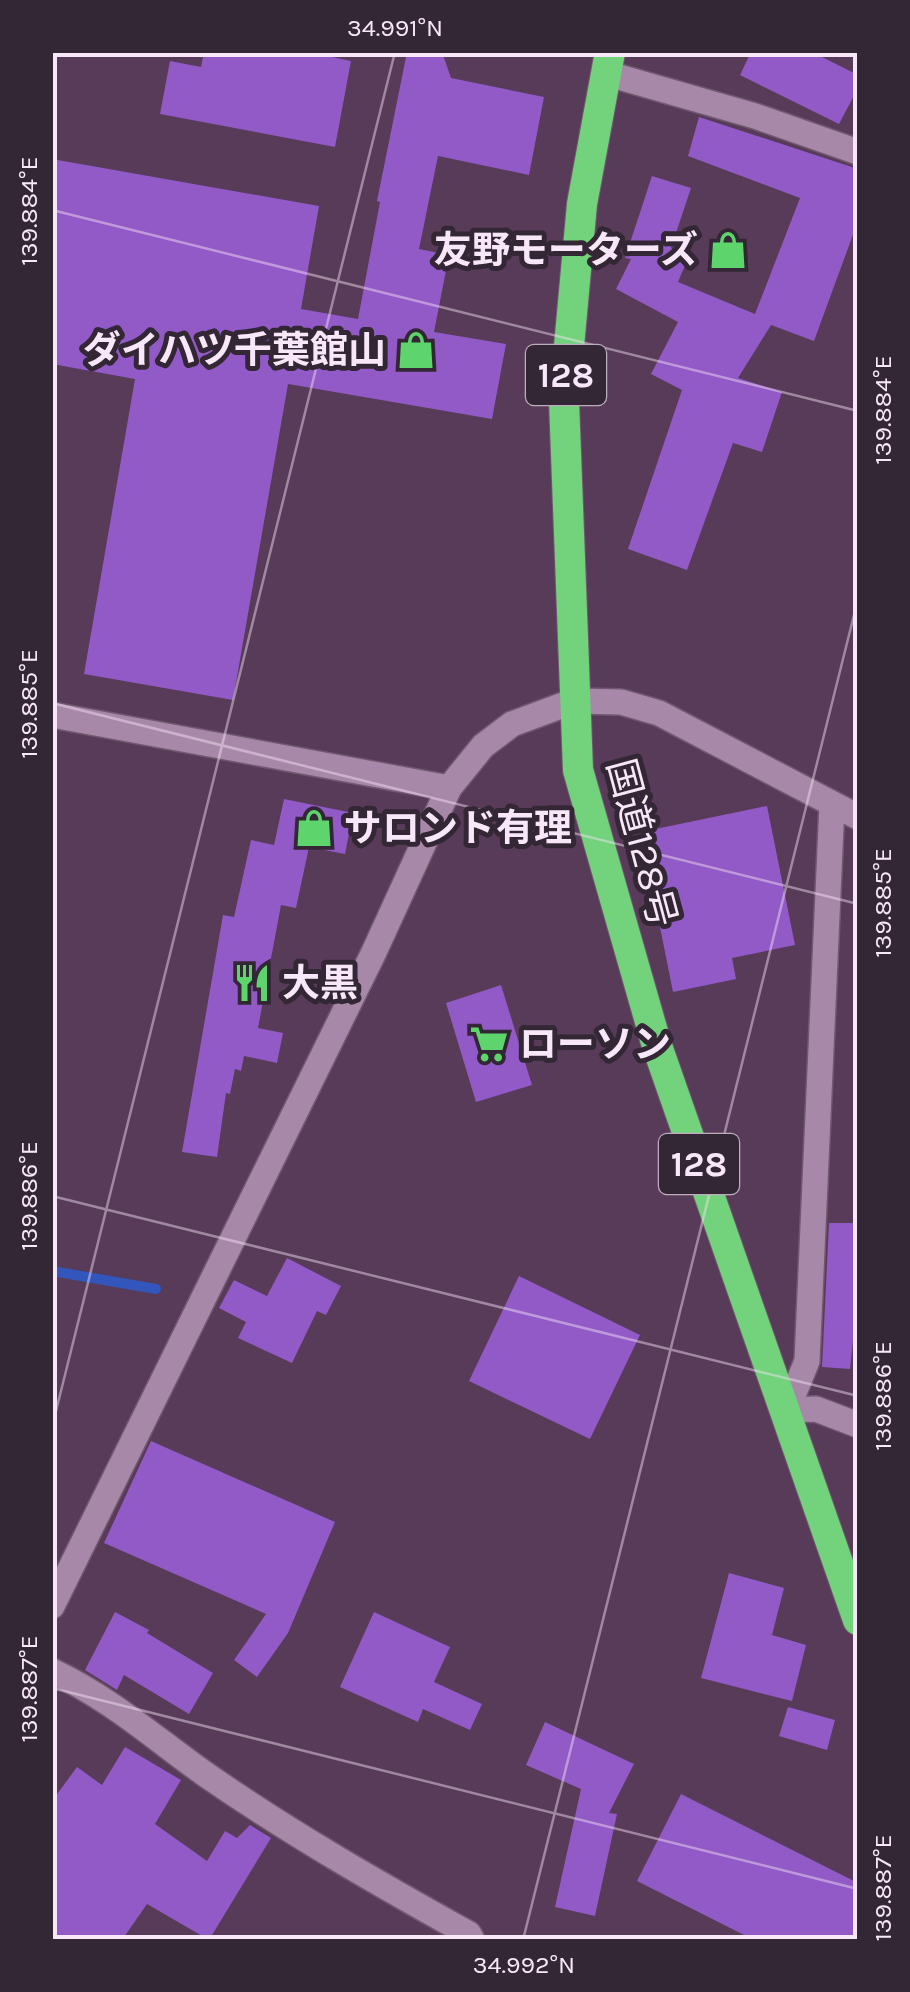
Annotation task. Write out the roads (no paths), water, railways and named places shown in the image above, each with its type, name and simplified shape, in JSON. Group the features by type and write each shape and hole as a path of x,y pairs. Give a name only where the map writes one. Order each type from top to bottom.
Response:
{"highway":[{"name":"国道128号","path":"608,63 582,204 564,401 578,770 657,1046 858,1620"}],"street":[{"path":"608,63 858,152"},
{"path":"52,1606 374,952 449,788 483,746 512,724 574,701 621,702 658,713 858,817"},
{"path":"52,715 449,788"},
{"path":"832,804 807,1361 786,1410 816,1408 858,1424"},
{"path":"52,1671 93,1690 205,1774 360,1874 469,1934 472,1940"}],"waterway":[{"path":"52,1271 156,1289"}],"place":[{"name":"友野モーターズ","path":"728,250"},
{"name":"ダイハツ千葉館山","path":"416,350"},
{"name":"サロンド有理","path":"314,828"},
{"name":"大黒","path":"252,983"},
{"name":"ローソン","path":"489,1044"}]}
